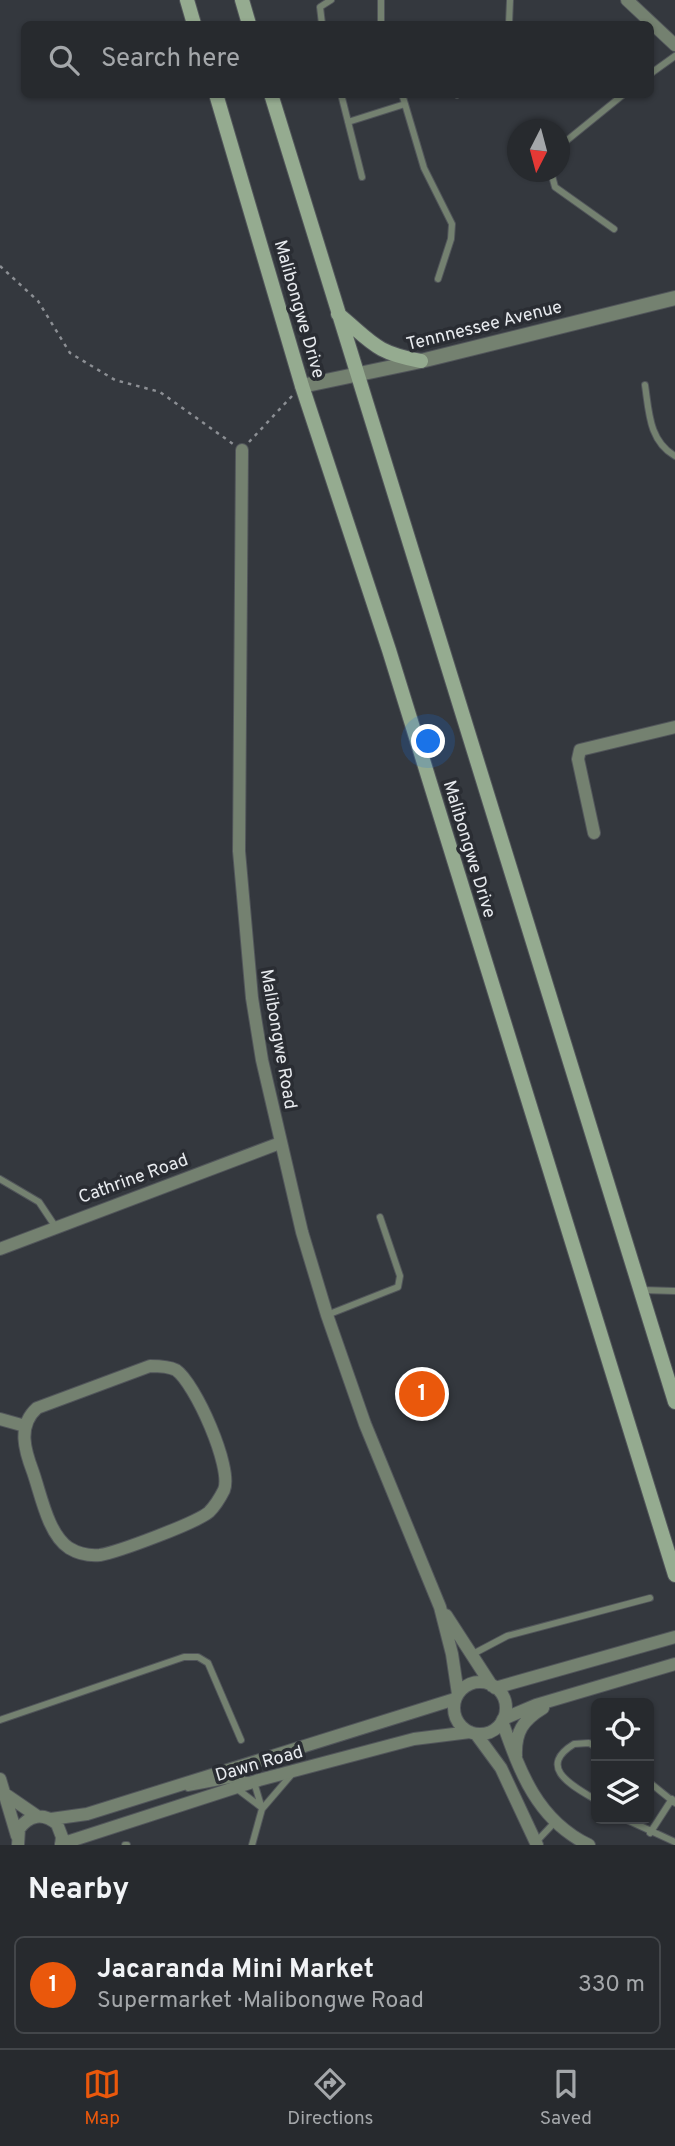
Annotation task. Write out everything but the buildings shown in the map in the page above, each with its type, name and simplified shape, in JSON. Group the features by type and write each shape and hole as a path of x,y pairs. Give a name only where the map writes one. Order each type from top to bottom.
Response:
{"main road":[{"path":"187,0 193,21"},
{"path":"242,0 248,21"},
{"name":"Malibongwe Drive","path":"217,98 302,386 389,650 675,1575"},
{"name":"Malibongwe Drive","path":"272,98 675,1402"},
{"path":"337,313 376,348 394,356 421,360"}],"street":[{"path":"627,0 649,21"},
{"path":"654,25 675,45"},
{"name":"Tennnessee Avenue","path":"302,386 358,375 675,298"},
{"name":"Malibongwe Road","path":"242,450 239,851 252,998 280,1143 327,1315 365,1424 440,1607 452,1654 457,1697"},
{"path":"594,833 578,759 580,750 675,727"},
{"name":"Cathrine Road","path":"0,1249 280,1143"},
{"path":"150,1366 173,1369 189,1382 195,1393 223,1463 224,1490 217,1503 197,1519 102,1555 80,1554 65,1545 50,1519 27,1457 25,1426 37,1408 130,1372 150,1366"},
{"path":"0,1419 25,1426"},
{"name":"Malibongwe Road","path":"440,1607 493,1687"},
{"path":"534,1844 501,1768 473,1733 458,1722 454,1707 457,1697 477,1683 493,1687 675,1637"},
{"path":"473,1733 491,1731 520,1710 675,1664"},
{"path":"493,1687 505,1702 503,1720 519,1770 554,1823 589,1845"},
{"path":"519,1770 517,1737 524,1721 566,1696"},
{"name":"Dawn Road","path":"51,1819 86,1814 457,1697"},
{"name":"Dawn Road","path":"61,1845 295,1770 414,1739 473,1733"},
{"path":"0,1780 17,1841"},
{"path":"5,1794 37,1816 51,1819 61,1830 61,1845"},
{"path":"17,1841 23,1823 37,1816"}],"lane":[{"path":"322,21 320,7 331,0"},
{"path":"381,0 381,21"},
{"path":"509,21 510,0"},
{"path":"654,71 675,55"},
{"path":"342,98 362,177"},
{"path":"403,98 424,168 452,224 451,239 439,279"},
{"path":"570,137 619,98"},
{"path":"348,121 405,104"},
{"path":"554,182 555,187 614,229"},
{"path":"645,385 652,429 662,445 675,456"},
{"path":"0,1178 39,1202 55,1226"},
{"path":"327,1315 398,1287 400,1276 380,1217"},
{"path":"639,1290 675,1291"},
{"path":"471,1655 507,1636 650,1598"},
{"path":"0,1720 184,1657 198,1657 208,1663 240,1740"},
{"path":"591,1744 574,1744 567,1748 557,1766 559,1774 591,1797"},
{"path":"253,1845 262,1809 295,1770"},
{"path":"155,1791 241,1778 254,1782 262,1809"},
{"path":"650,1833 673,1801 654,1786"},
{"path":"236,1787 262,1809"},
{"path":"534,1844 554,1823"},
{"path":"635,1824 675,1842"}],"path":[{"path":"0,266 38,301 69,353 115,380 160,393 242,450 302,386"}],"place":[{"name":"Jacaranda Mini Market","path":"422,1394"}]}
